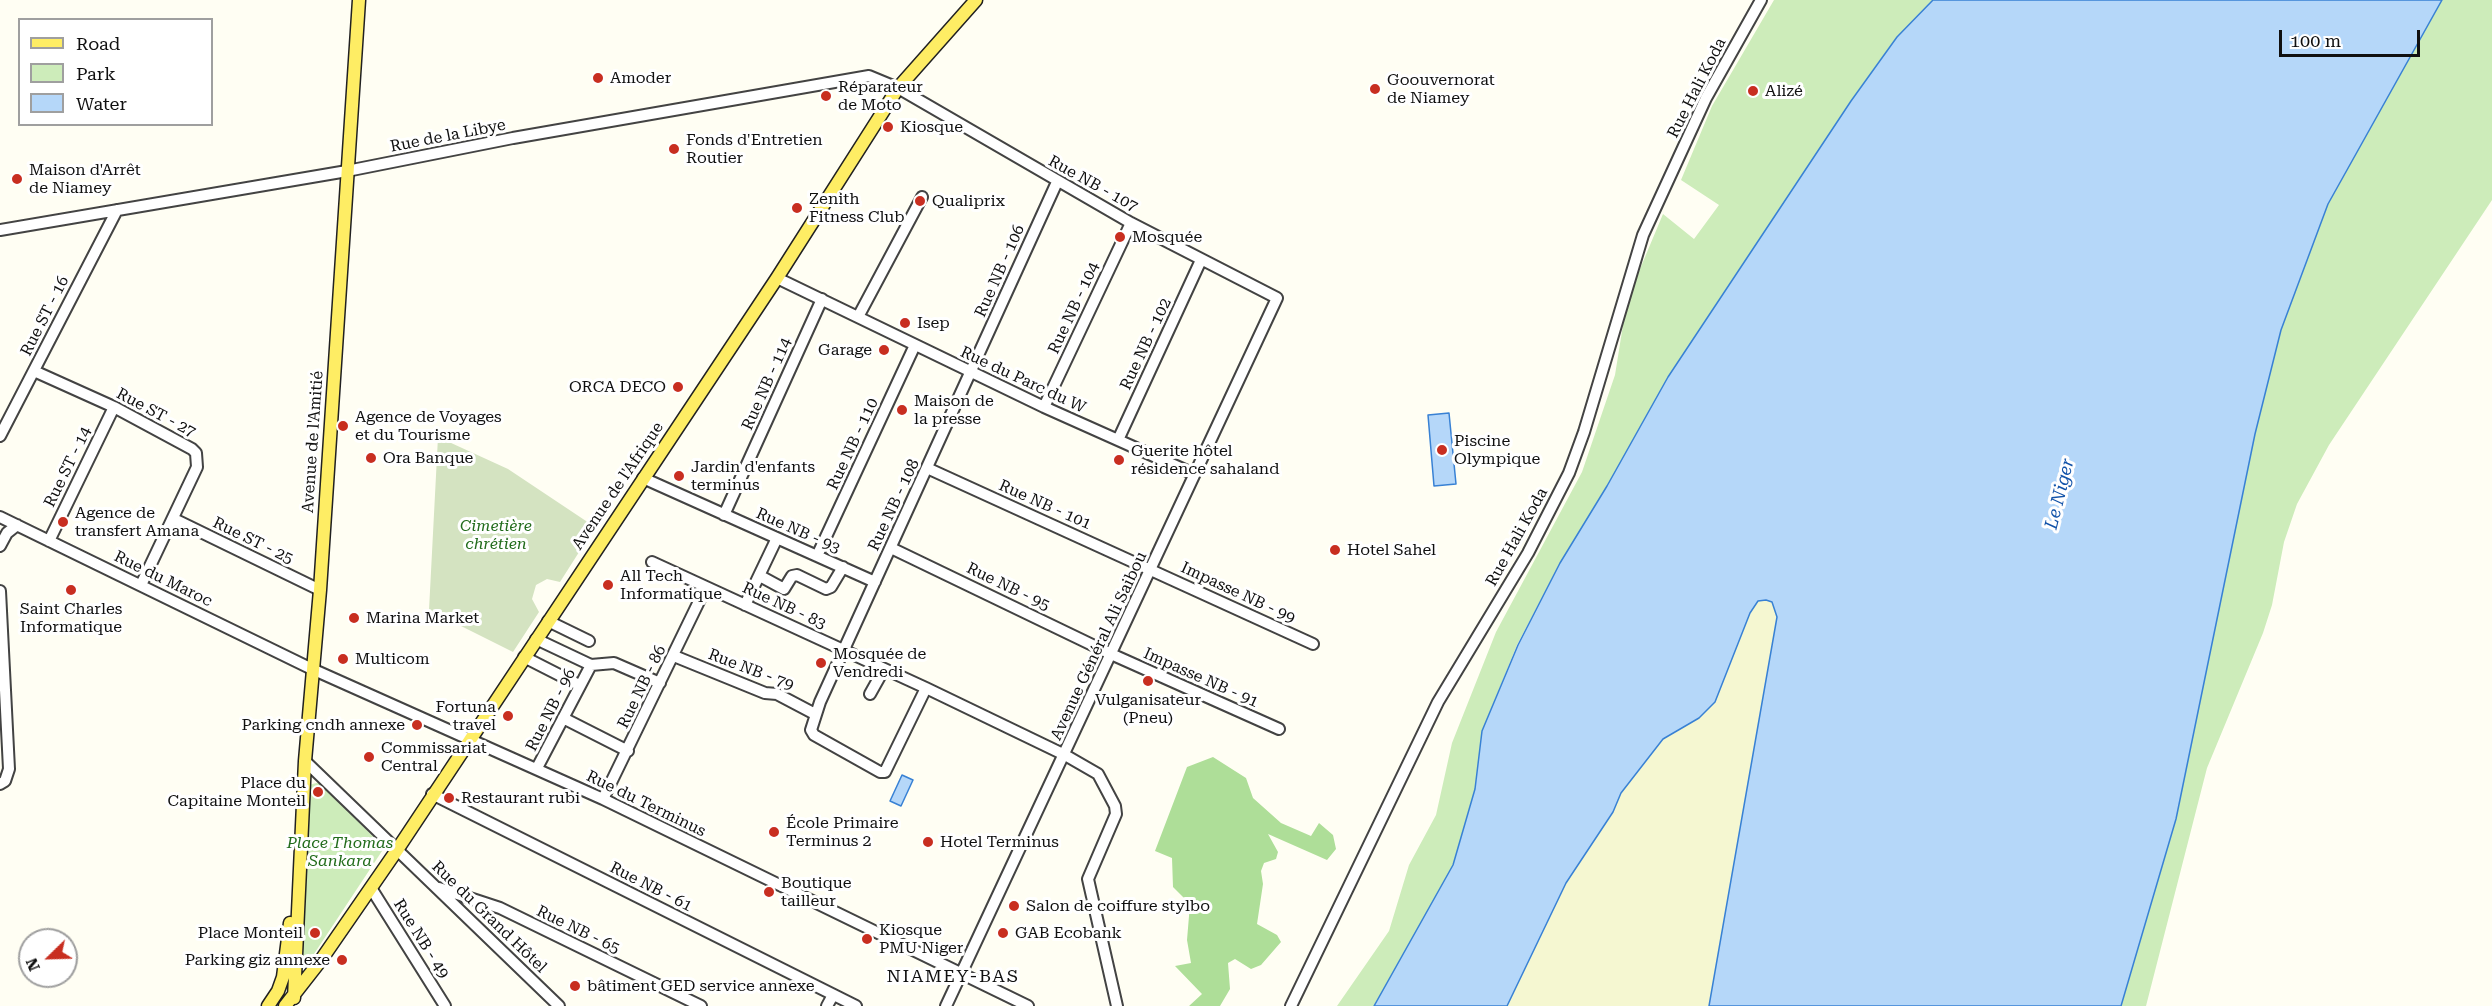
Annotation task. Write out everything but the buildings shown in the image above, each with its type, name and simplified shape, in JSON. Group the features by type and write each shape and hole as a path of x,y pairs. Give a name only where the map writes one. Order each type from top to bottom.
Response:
{"main road":[{"name":"Avenue de l'Amitié","path":"267,1005 283,977 297,887 312,669 320,590 359,0"},
{"name":"Avenue de l'Afrique","path":"291,1003 397,850 432,794 777,278 898,88 976,0"},
{"name":"Avenue de l'Amitié","path":"291,1003 299,907 297,887"}],"street":[{"name":"Rue Hali Koda","path":"1291,1006 1438,702 1528,553 1569,473 1584,432 1643,234 1706,98 1761,0"},
{"name":"Rue de la Libye","path":"0,230 347,171 859,76 879,78 898,88"},
{"name":"Rue NB - 107","path":"898,88 1057,182 1201,260 1277,298"},
{"name":"Rue NB - 106","path":"971,372 1057,182"},
{"path":"858,317 922,197"},
{"name":"Rue ST - 16","path":"0,436 117,210"},
{"name":"Rue NB - 104","path":"1044,407 1131,223"},
{"name":"Rue NB - 102","path":"1118,440 1201,260"},
{"name":"Rue du Parc du W","path":"777,278 1044,407 1194,474"},
{"name":"Avenue Général Ali Saibou","path":"946,1006 1277,298"},
{"name":"Rue NB - 114","path":"724,515 822,299"},
{"name":"Rue NB - 110","path":"817,555 915,345"},
{"name":"Rue ST - 27","path":"34,370 114,407 192,448 196,453 197,467 141,585"},
{"name":"Rue NB - 108","path":"926,688 883,773 812,732 810,727 971,372"},
{"name":"Rue ST - 14","path":"49,541 114,407"},
{"name":"Rue NB - 101","path":"927,468 1151,570"},
{"name":"Rue NB - 93","path":"643,478 875,582"},
{"name":"Rue du Maroc","path":"0,517 312,669"},
{"name":"Rue ST - 25","path":"174,519 320,590"},
{"path":"0,546 7,533 16,525"},
{"path":"745,605 777,538"},
{"name":"Rue NB - 95","path":"891,548 1111,654"},
{"name":"Rue NB - 83","path":"652,562 926,688 1065,755 1098,774 1115,806 1114,821 1088,879 1116,1006"},
{"path":"760,576 784,589 792,576 797,574 829,589 843,567"},
{"name":"Impasse NB - 99","path":"1151,570 1313,644"},
{"name":"Rue NB - 86","path":"603,799 706,587"},
{"path":"0,591 9,769 5,781 0,784"},
{"path":"548,621 589,640"},
{"path":"536,639 591,665 614,663 660,683"},
{"name":"Impasse NB - 91","path":"1111,654 1279,729"},
{"name":"Rue NB - 79","path":"674,656 765,693 777,694 815,714"},
{"path":"524,657 579,685"},
{"name":"Rue NB - 96","path":"537,768 591,665"},
{"name":"Rue du Terminus","path":"312,669 603,799 1028,1006"},
{"path":"870,694 884,669"},
{"path":"563,718 628,751"},
{"name":"Rue du Grand Hôtel","path":"305,761 559,1006"},
{"name":"Rue NB - 61","path":"432,794 856,1006"},
{"name":"Rue NB - 49","path":"371,888 445,1006"},
{"name":"Rue NB - 65","path":"438,888 500,908 701,1006"},
{"path":"827,1006 833,995"}],"green space":[{"path":"1774,0 1933,0 1897,37 1851,101 1668,377 1607,486 1560,563 1517,645 1482,731 1475,789 1453,865 1374,1006 1337,1006 1389,931 1409,865 1436,815 1452,743 1496,632 1582,472 1615,375 1627,300 1663,214 1694,239 1719,205 1681,180 1712,106"},
{"path":"2442,0 2492,0 2492,200 2329,445 2297,504 2284,542 2272,605 2263,633 2207,768 2146,1006 2121,1006 2176,819 2255,434 2281,330 2328,204"},
{"name":"Cimetière chrétien","path":"438,437 508,469 595,527 560,582 547,579 536,585 532,599 539,612 513,652 429,610"},
{"path":"1758,601 1772,602 1777,616 1709,1006 1507,1006 1566,883 1613,812 1621,793 1663,739 1699,718 1715,702 1750,613"},
{"path":"1213,757 1246,778 1253,798 1281,823 1311,836 1319,823 1333,835 1336,849 1327,860 1268,834 1278,852 1276,859 1264,863 1261,871 1263,884 1257,924 1277,935 1281,942 1261,965 1251,969 1235,959 1228,963 1230,989 1220,1006 1189,1006 1202,994 1175,966 1191,963 1187,940 1190,904 1173,887 1172,858 1155,851 1187,767"},
{"name":"Place Thomas Sankara","path":"320,782 384,848 310,960 300,956 309,785"}],"water":[{"name":"Le Niger","path":"1933,0 2442,0 2328,204 2281,330 2255,434 2176,819 2121,1006 1709,1006 1777,617 1772,602 1766,600 1758,601 1750,613 1715,702 1699,718 1663,739 1621,793 1613,812 1566,883 1507,1006 1374,1006 1453,865 1475,789 1482,731 1518,645 1560,563 1607,486 1668,377 1851,101 1897,37"},
{"name":"Piscine Olympique","path":"1449,413 1456,484 1434,486 1428,415"},
{"path":"902,775 913,780 901,806 890,801"}],"place":[{"name":"Amoder","path":"598,78"},
{"name":"Goouvernorat de Niamey","path":"1375,89"},
{"name":"Alizé","path":"1753,91"},
{"name":"Réparateur de Moto","path":"826,96"},
{"name":"Kiosque","path":"888,127"},
{"name":"Fonds d'Entretien Routier","path":"674,149"},
{"name":"Maison d'Arrêt de Niamey","path":"17,179"},
{"name":"Qualiprix","path":"920,201"},
{"name":"Zenith Fitness Club","path":"797,208"},
{"name":"Mosquée","path":"1120,237"},
{"name":"Isep","path":"905,323"},
{"name":"Garage","path":"884,350"},
{"name":"ORCA DECO","path":"678,387"},
{"name":"Maison de la presse","path":"902,410"},
{"name":"Agence de Voyages et du Tourisme","path":"343,426"},
{"name":"Piscine Olympique","path":"1442,450"},
{"name":"Ora Banque","path":"371,458"},
{"name":"Guerite hôtel résidence sahaland","path":"1119,460"},
{"name":"Jardin d'enfants terminus","path":"679,476"},
{"name":"Agence de transfert Amana","path":"63,522"},
{"name":"Hotel Sahel","path":"1335,550"},
{"name":"All Tech Informatique","path":"608,585"},
{"name":"Saint Charles Informatique","path":"71,590"},
{"name":"Marina Market","path":"354,618"},
{"name":"Multicom","path":"343,659"},
{"name":"Mosquée de Vendredi","path":"821,663"},
{"name":"Vulganisateur (Pneu)","path":"1148,681"},
{"name":"Fortuna travel","path":"508,716"},
{"name":"Parking cndh annexe","path":"417,725"},
{"name":"Commissariat Central","path":"369,757"},
{"name":"Place du Capitaine Monteil","path":"318,792"},
{"name":"Restaurant rubi","path":"449,798"},
{"name":"École Primaire Terminus 2","path":"774,832"},
{"name":"Hotel Terminus","path":"928,842"},
{"name":"Boutique tailleur","path":"769,892"},
{"name":"Salon de coiffure stylbo","path":"1014,906"},
{"name":"Place Monteil","path":"315,933"},
{"name":"GAB Ecobank","path":"1003,933"},
{"name":"Kiosque PMU Niger","path":"867,939"},
{"name":"Parking giz annexe","path":"342,960"},
{"name":"bâtiment GED service annexe","path":"575,986"}],"district":[{"name":"NIAMEY-BAS","path":"953,977"}]}
